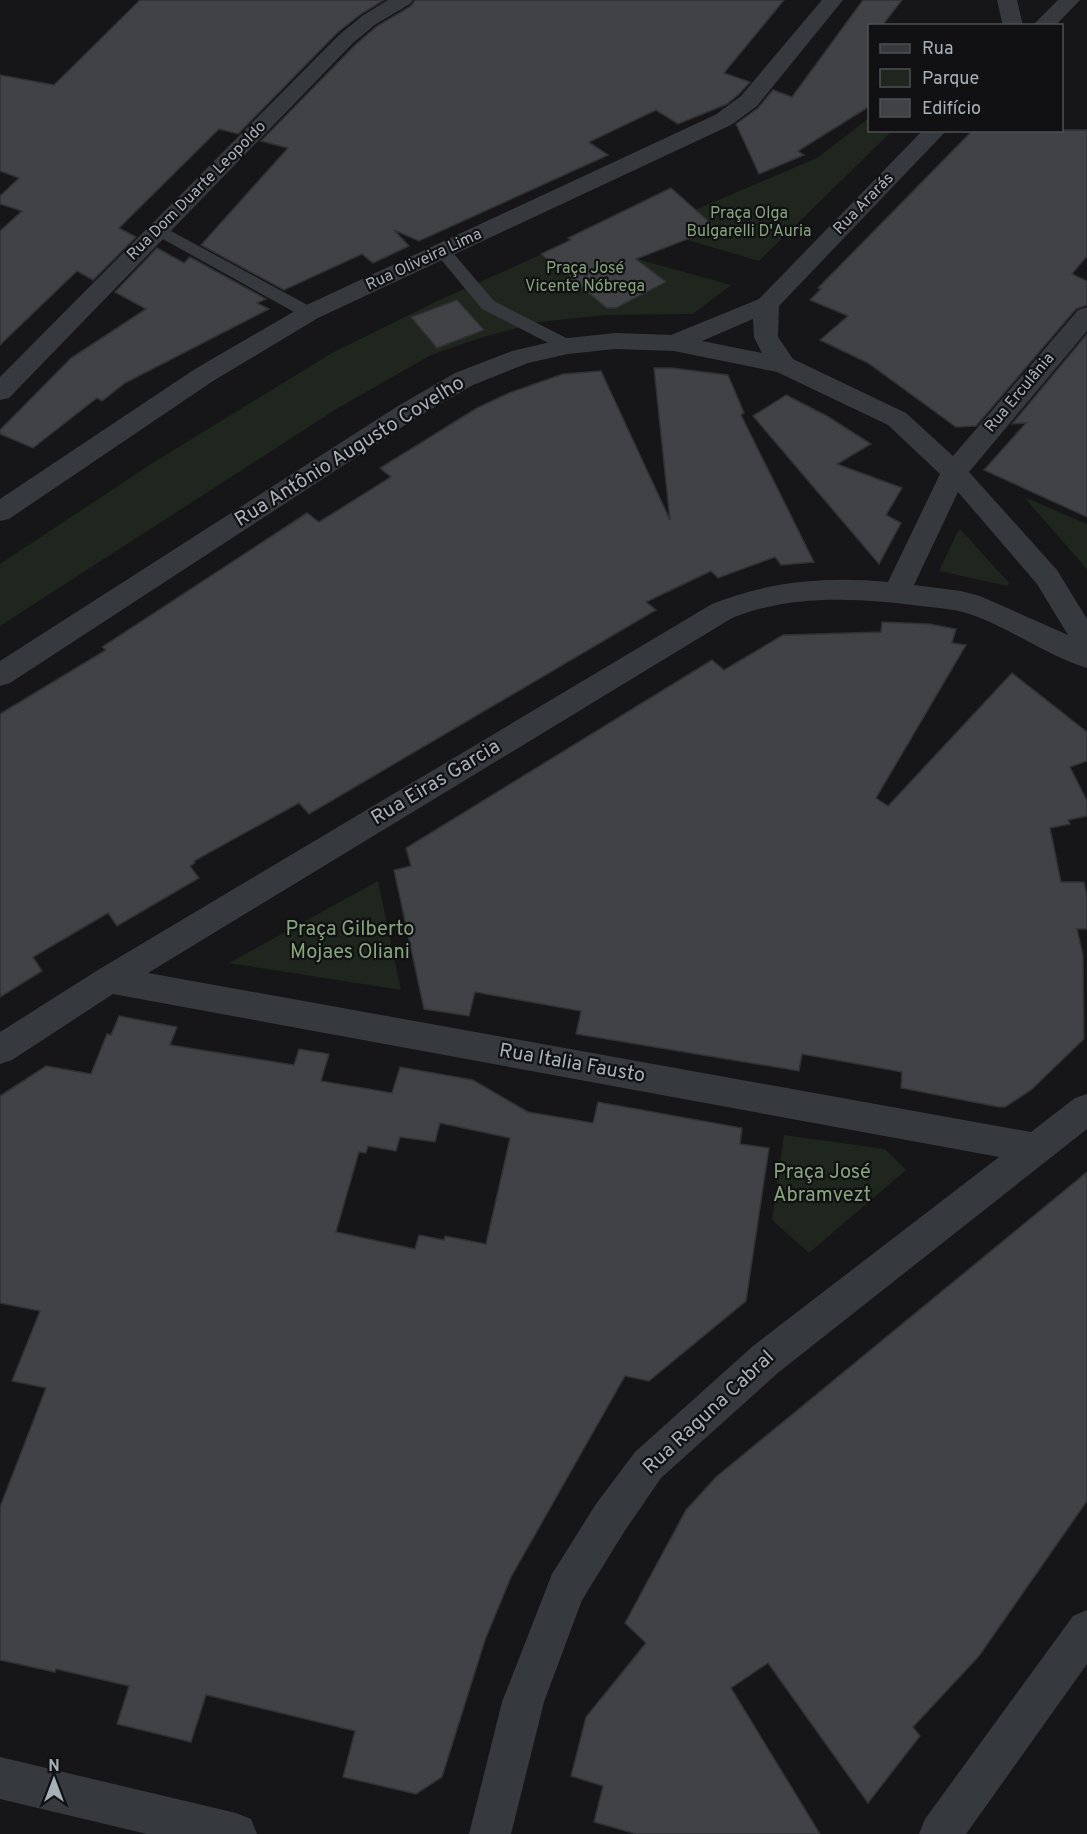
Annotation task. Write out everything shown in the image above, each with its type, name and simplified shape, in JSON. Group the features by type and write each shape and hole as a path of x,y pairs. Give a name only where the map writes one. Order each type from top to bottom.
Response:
{"street":[{"name":"Rua Dom Duarte Leopoldo","path":"0,392 346,39 369,20 403,0"},
{"name":"Rua Oliveira Lima","path":"0,512 204,375 309,313 723,120 749,101 833,0"},
{"path":"1007,0 1013,24"},
{"path":"1044,24 1070,0"},
{"name":"Rua Ararás","path":"674,343 767,304 934,132"},
{"path":"158,230 309,313"},
{"path":"442,251 488,304 568,346"},
{"path":"767,304 764,330 766,343 784,365"},
{"name":"Rua Erculânia","path":"954,472 1087,315"},
{"name":"Rua Antônio Augusto Covelho","path":"0,675 407,412 464,379 521,357 568,346 615,341 674,343 784,365 897,419 954,472 1047,577 1087,643"},
{"path":"897,592 954,472"},
{"name":"Rua Eiras Garcia","path":"0,1050 109,980 744,601 811,591 897,592 968,602 1028,627 1087,657"},
{"name":"Rua Italia Fausto","path":"109,980 1035,1148"},
{"name":"Rua Raguna Cabral","path":"490,1834 523,1702 566,1588 610,1518 648,1465 766,1359 1087,1109"},
{"path":"940,1834 1087,1630"},
{"path":"0,1778 236,1834"}],"green space":[{"name":"Praça Olga Bulgarelli D'Auria","path":"868,119 868,132 891,132 759,261 650,229 817,158"},
{"name":"Praça José Vicente Nóbrega","path":"589,233 619,254 731,285 693,314 606,315 540,322 483,337 431,355 338,408 0,626 0,564 151,464 332,353 435,302"},
{"path":"1024,497 1087,524 1087,569"},
{"path":"961,530 1009,583 1008,586 939,571 958,531"},
{"name":"Praça Gilberto Mojaes Oliani","path":"378,881 401,990 229,963"},
{"name":"Praça José Abramvezt","path":"784,1135 885,1149 906,1170 809,1253 772,1220"}],"building":[{"path":"140,0 384,0 337,33 238,134 219,129 119,228 136,237 93,280 77,271 0,345 0,231 22,211 0,204 0,196 19,178 0,171 0,75 54,85"},
{"path":"415,0 784,0 724,73 750,82 727,104 678,124 656,110 589,142 608,155 419,241 394,230 409,246 373,263 362,254 284,290 201,245 288,148 261,141 355,45 377,26 411,6"},
{"path":"863,0 902,0 884,24 868,24 868,107 798,151 804,155 759,174 736,124 758,108 773,90 792,97"},
{"path":"1087,130 1087,256 1072,274 1087,281 1087,305 1076,309 976,426 956,427 868,363 820,340 848,316 810,300 821,289 818,288 971,132"},
{"path":"671,188 716,228 636,259 666,282 616,308 607,308 541,254 571,240 568,238"},
{"path":"157,248 184,263 190,257 266,299 257,303 269,309 125,383 102,401 97,398 33,448 0,434 0,430 71,358 146,309 115,292"},
{"path":"457,300 484,330 437,348 411,317"},
{"path":"1087,334 1087,517 984,470 1026,423 1012,424"},
{"path":"654,368 728,375 744,413 741,415 814,562 781,565 775,557 718,578 711,571 646,602 656,610 309,814 299,803 194,861 195,863 190,866 199,878 117,926 108,913 33,957 42,971 0,997 0,714 106,650 102,647 307,513 319,522 391,477 380,468 477,408 509,393 563,374 601,371 670,520"},
{"path":"786,395 827,416 871,444 837,464 902,488 886,515 901,523 879,564 753,416"},
{"path":"882,622 929,624 956,629 952,643 966,645 876,798 888,806 1012,673 1087,732 1087,761 1070,767 1087,801 1087,816 1068,820 1070,824 1050,828 1061,882 1084,882 1087,896 1087,929 1077,929 1083,955 1084,1039 1031,1090 1005,1107 999,1107 901,1088 902,1072 802,1054 799,1071 576,1034 581,1011 475,992 469,1016 424,1009 394,870 411,866 406,848 712,660 724,670 783,635 881,632"},
{"path":"119,1016 177,1027 170,1045 294,1065 299,1049 329,1054 321,1081 392,1093 400,1067 473,1080 528,1112 593,1123 598,1102 742,1128 740,1144 769,1148 746,1301 649,1381 625,1376 511,1577 485,1640 442,1777 416,1794 343,1777 355,1731 206,1695 191,1742 117,1724 129,1686 56,1669 55,1672 0,1660 0,1507 46,1388 12,1381 40,1311 0,1303 0,1096 46,1066 91,1074 107,1034 111,1035","holes":["440,1123 510,1138 486,1244 445,1236 444,1240 419,1235 415,1249 336,1232 359,1152 366,1153 368,1146 396,1151 400,1137 435,1142"]},
{"path":"1087,1172 1087,1501 979,1656 913,1727 920,1736 868,1803 768,1663 731,1688 820,1834 636,1834 594,1822 603,1786 571,1776 586,1717 646,1643 625,1623 686,1510 716,1477"}]}
